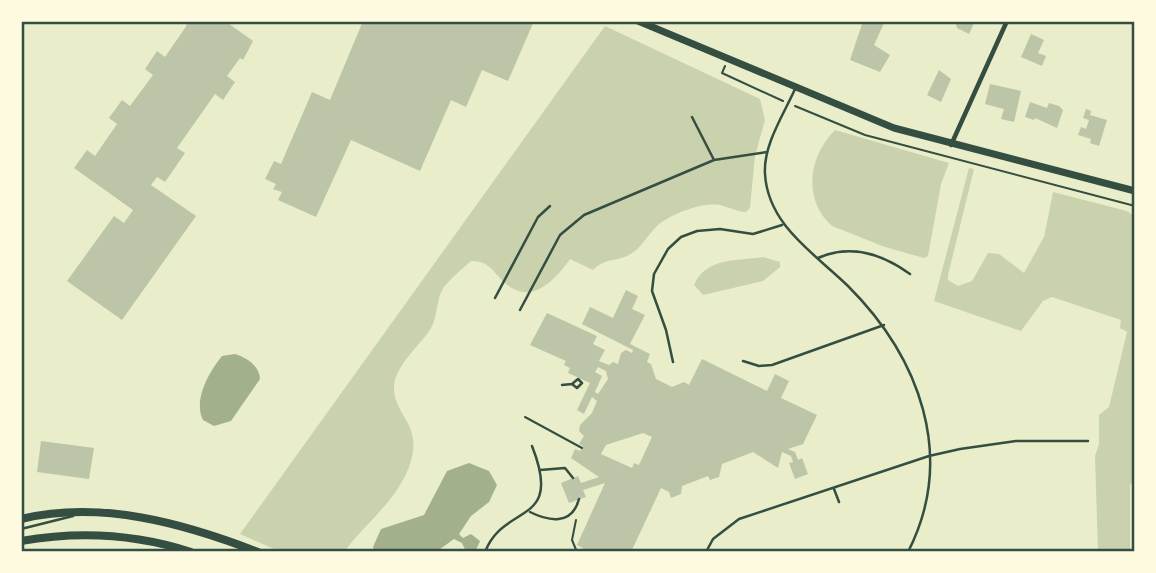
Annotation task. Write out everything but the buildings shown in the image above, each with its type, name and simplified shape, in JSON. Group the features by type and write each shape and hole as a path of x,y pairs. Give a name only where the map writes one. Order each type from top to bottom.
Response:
{"main road":[{"path":"638,21 894,128 1135,191"},
{"path":"21,519 83,513 154,519 258,552"},
{"path":"21,541 85,535 191,552"}],"street":[{"path":"951,145 1007,21"}],"lane":[{"path":"796,89 767,152 764,172 769,199 782,225 884,325 907,362 921,399 929,456 925,511 908,552"},
{"path":"692,117 714,160"},
{"path":"520,310 560,235 584,215 714,160 767,152"},
{"path":"495,298 538,217 550,206"},
{"path":"673,362 666,330 652,291 654,274 668,249 681,237 697,231 720,229 753,234 782,225"},
{"path":"818,258 836,250 859,251 875,255 910,274"},
{"path":"743,361 759,366 772,365 884,325"},
{"path":"562,385 572,383"},
{"path":"706,552 713,539 739,519 929,456 1016,441 1088,441"},
{"path":"485,552 496,531 530,512 539,498 540,470 533,446"},
{"path":"540,470 565,468 573,478"},
{"path":"833,488 839,502"},
{"path":"530,512 547,520 558,520 576,508 579,499"},
{"path":"21,528 83,513"}],"path":[{"path":"722,73 779,99"},
{"path":"797,107 865,135 1135,206"},
{"path":"525,417 582,448"},
{"path":"576,520 572,540 577,552"}],"shaded area":[{"path":"605,26 760,99 765,120 755,156 750,208 743,212 720,205 704,205 687,210 658,225 640,246 627,256 605,262 593,270 570,259 550,282 534,291 516,290 487,265 471,261 444,287 431,328 399,370 396,378 395,397 411,430 413,452 403,480 388,502 344,552 281,552 240,534"},
{"path":"835,130 949,163 941,184 928,256 924,258 885,247 832,226 822,215 816,203 812,178 819,152"},
{"path":"969,168 974,169 948,275 948,280 958,286 972,281 988,253 999,254 1024,273 1044,237 1053,192 1127,211 1135,217 1135,479 1130,485 1130,552 1098,552 1095,456 1099,444 1099,415 1109,407 1127,332 1120,328 1121,320 1052,297 1043,301 1021,331 934,301"},
{"path":"763,257 780,262 780,267 763,281 703,295 694,285 706,269 714,265"},
{"path":"235,354 252,363 260,379 231,421 214,426 203,420 200,412 201,395 212,370 222,356"},
{"path":"469,463 489,471 497,485 489,502 471,516 459,534 463,538 471,534 480,541 476,550 466,552 462,543 454,539 436,552 374,552 373,547 381,529 424,515 447,471"}]}
